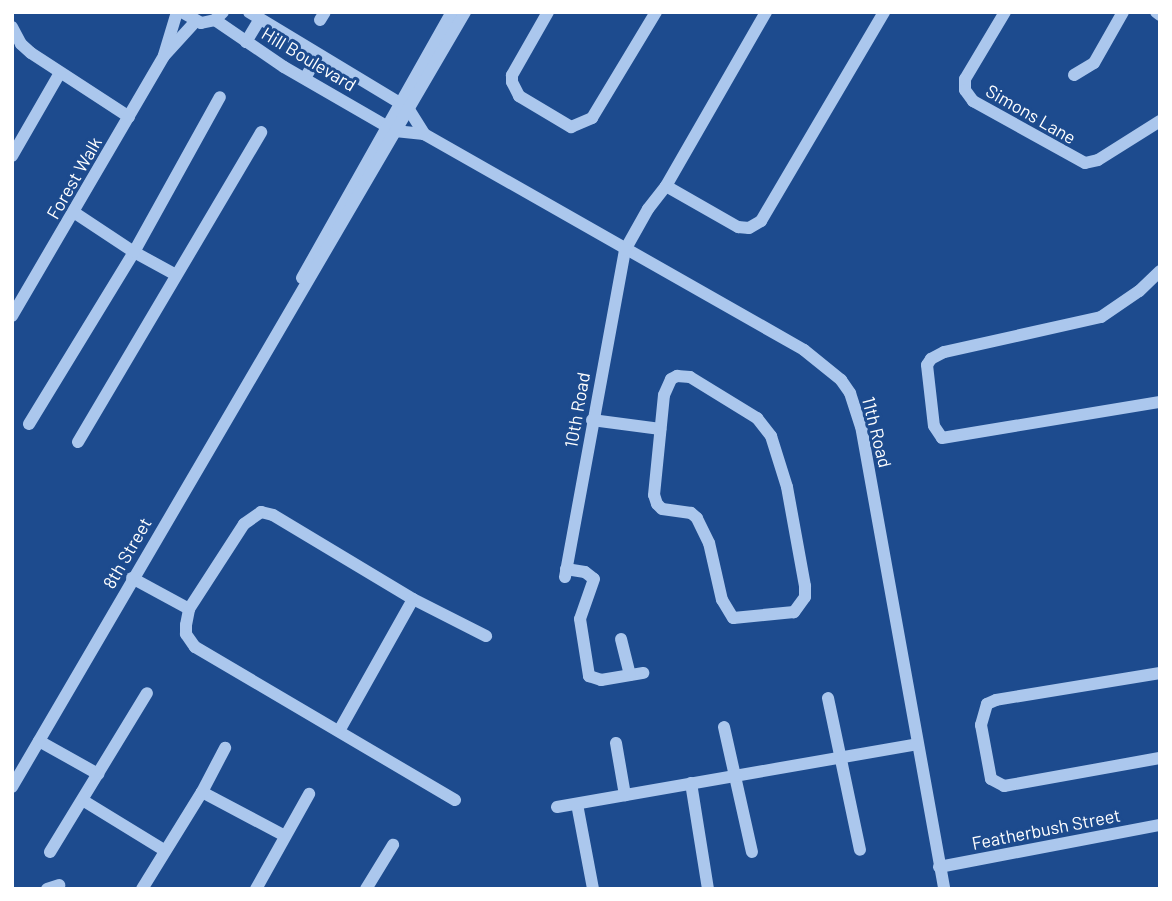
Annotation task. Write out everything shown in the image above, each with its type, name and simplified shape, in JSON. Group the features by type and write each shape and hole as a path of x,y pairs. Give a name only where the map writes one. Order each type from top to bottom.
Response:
{"street":[{"path":"179,12 195,22 219,16"},
{"name":"Forest Walk","path":"12,316 75,213 164,55 179,12"},
{"name":"8th Street","path":"405,106 452,12"},
{"name":"8th Street","path":"12,787 273,338 317,246 465,12"},
{"path":"548,12 512,75 512,82 519,96 571,127 592,118 656,12"},
{"name":"10th Road","path":"621,639 637,674 601,680 586,672 580,615 594,579 585,572 565,573 625,250 648,209 666,186 766,12"},
{"path":"666,186 738,227 748,228 761,220 884,12"},
{"path":"1074,75 1094,63 1123,12"},
{"name":"Simons Lane","path":"1001,14 965,79 965,90 973,102 1085,163 1098,160 1160,121"},
{"name":"Hill Boulevard","path":"219,16 246,42 391,129"},
{"path":"246,42 254,16"},
{"name":"Hill Boulevard","path":"254,16 405,106"},
{"name":"Forest Walk","path":"164,55 195,22"},
{"path":"12,27 21,44 60,73 129,117"},
{"path":"305,78 319,55"},
{"path":"12,156 60,73"},
{"path":"29,424 134,252 220,97"},
{"name":"11th Road","path":"405,106 424,134"},
{"name":"11th Road","path":"391,129 424,134 804,350 828,367 849,393 861,426 944,889"},
{"path":"78,442 261,132"},
{"path":"75,213 134,252 176,275"},
{"path":"1160,271 1139,291 1101,317 944,352 931,359 927,365 934,426 942,438 1160,402"},
{"path":"677,376 690,377 757,418 767,428 777,447 787,487 805,586 805,597 794,612 742,620 733,618 728,612 709,542 697,518 691,513 662,509 655,500 660,429 664,395 671,379 677,376"},
{"path":"592,420 660,429"},
{"path":"455,800 195,647 186,635 189,609 244,524 261,513 273,516 413,599 486,636"},
{"path":"132,578 189,609"},
{"path":"339,731 413,599"},
{"path":"1160,673 996,700 986,704 981,725 991,779 1004,786 1160,758"},
{"path":"50,852 84,801 147,693"},
{"path":"828,698 860,850"},
{"path":"724,727 752,852"},
{"path":"39,741 98,774"},
{"path":"615,743 625,795"},
{"path":"557,807 918,744"},
{"path":"142,889 202,792 225,748"},
{"path":"691,783 708,889"},
{"path":"202,792 285,836"},
{"path":"256,889 309,794"},
{"path":"84,801 164,850"},
{"path":"577,804 593,889"},
{"name":"Featherbush Street","path":"939,867 1160,825"},
{"path":"366,889 393,845"}]}
